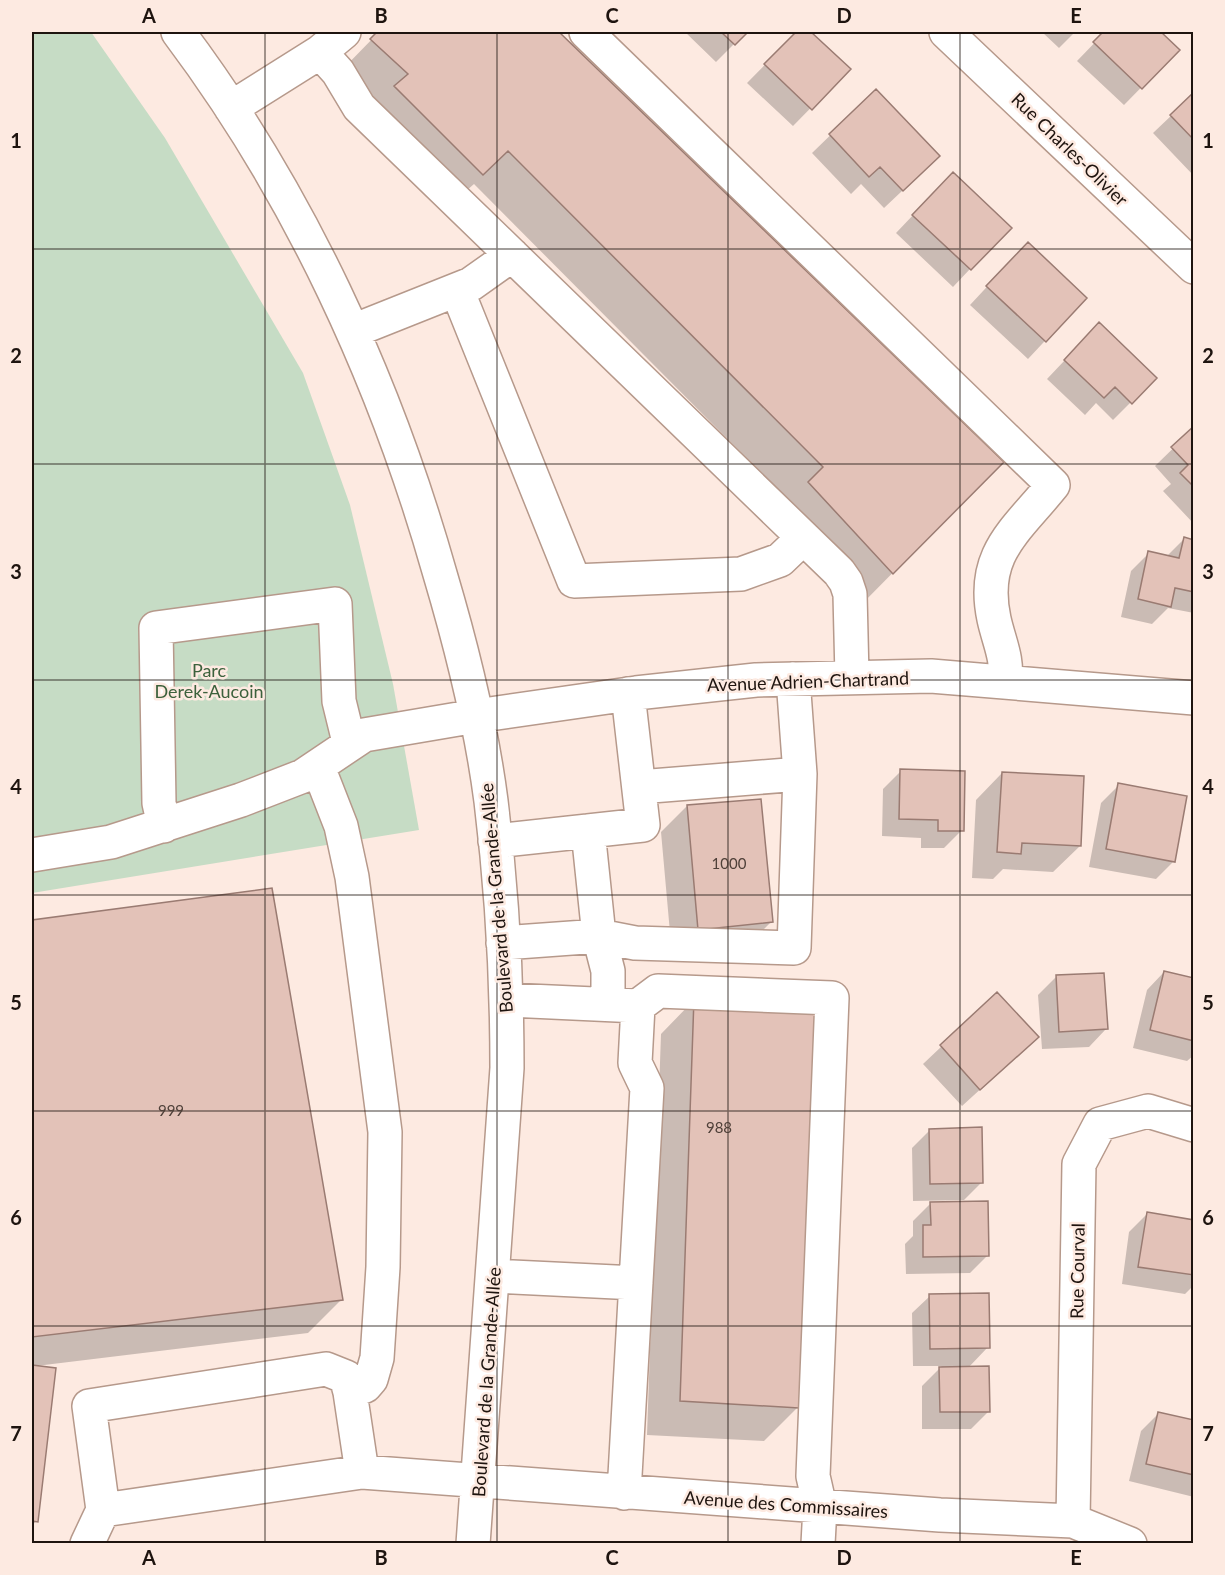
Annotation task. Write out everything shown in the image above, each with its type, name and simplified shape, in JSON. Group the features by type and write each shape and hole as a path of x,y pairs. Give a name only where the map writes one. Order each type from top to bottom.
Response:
{"street":[{"path":"586,32 1053,485 1000,550 991,572 993,616 1006,657 1005,682"},
{"name":"Rue Charles-Olivier","path":"946,32 1194,267"},
{"name":"Boulevard de la Grande-Allée","path":"181,33 231,108 306,235 353,332 401,450 426,524 456,630 476,716 495,841 506,1000 506,1078 474,1544"},
{"path":"231,108 332,42 338,72 359,107 846,582 850,594 852,677"},
{"path":"353,332 457,290 487,274 512,255"},
{"path":"457,290 574,581 741,574 780,560 803,538"},
{"path":"164,826 159,803 156,628 335,604 339,701 350,742"},
{"name":"Avenue Adrien-Chartrand","path":"32,855 111,842 241,800 318,767 350,742 364,735 628,694 725,683 932,676 1194,698"},
{"path":"503,943 598,936 635,943 794,948 800,774 793,679"},
{"path":"495,841 643,825 628,694"},
{"path":"318,767 340,826 352,877 385,1132 383,1267 378,1358 371,1380 365,1386 350,1392"},
{"path":"639,787 800,774"},
{"path":"588,831 598,936 608,971 623,1005 635,1063 647,1088 624,1493"},
{"path":"506,1000 623,1005 658,991 832,998 813,1476 820,1507 818,1544"},
{"name":"Rue Courval","path":"1073,1521 1079,1164 1100,1124 1148,1111 1194,1125"},
{"path":"494,1276 636,1283"},
{"path":"87,1544 103,1510 89,1406 327,1369 346,1377 362,1472"},
{"name":"Avenue des Commissaires","path":"103,1510 362,1472 820,1507 1073,1521 1130,1544"}],"green space":[{"name":"Parc Derek-Aucoin","path":"32,32 91,32 165,138 303,373 350,505 393,684 419,830 32,893"}],"building":[{"path":"377,32 559,32 1004,462 893,574 808,482 823,467 508,151 483,175 394,86 408,74 370,39"},
{"path":"721,32 748,32 735,45"},
{"path":"796,32 811,32 851,69 812,110 764,64"},
{"path":"1103,32 1161,32 1180,50 1142,89 1093,42"},
{"path":"876,89 940,156 903,191 880,167 869,177 829,134"},
{"path":"1194,92 1194,140 1170,115"},
{"path":"953,172 1012,228 971,270 912,215"},
{"path":"1028,242 1087,298 1046,342 986,286"},
{"path":"1099,322 1157,378 1132,404 1115,387 1104,398 1064,360"},
{"path":"1194,426 1194,487 1180,473 1188,465 1171,447"},
{"path":"1184,537 1194,540 1194,592 1175,588 1171,607 1138,599 1148,551 1179,558"},
{"path":"900,769 965,771 964,831 938,831 938,820 899,819"},
{"path":"1002,772 1084,776 1081,846 1022,843 1021,854 997,852"},
{"path":"1118,783 1187,796 1175,862 1106,849"},
{"path":"761,799 773,922 698,930 687,805"},
{"path":"272,888 343,1300 32,1337 32,920"},
{"path":"1164,971 1194,978 1194,1041 1150,1030"},
{"path":"1104,973 1108,1029 1059,1032 1056,975"},
{"path":"997,992 1039,1037 980,1090 940,1045"},
{"path":"694,998 821,1005 799,1408 680,1401"},
{"path":"982,1127 983,1183 930,1184 929,1129"},
{"path":"988,1201 989,1256 923,1257 923,1225 931,1225 930,1202"},
{"path":"1147,1212 1194,1220 1194,1275 1138,1267"},
{"path":"989,1293 990,1348 930,1349 929,1294"},
{"path":"32,1365 56,1368 38,1522 32,1521"},
{"path":"989,1366 990,1412 940,1412 939,1367"},
{"path":"1158,1412 1194,1420 1194,1475 1146,1464"}]}
